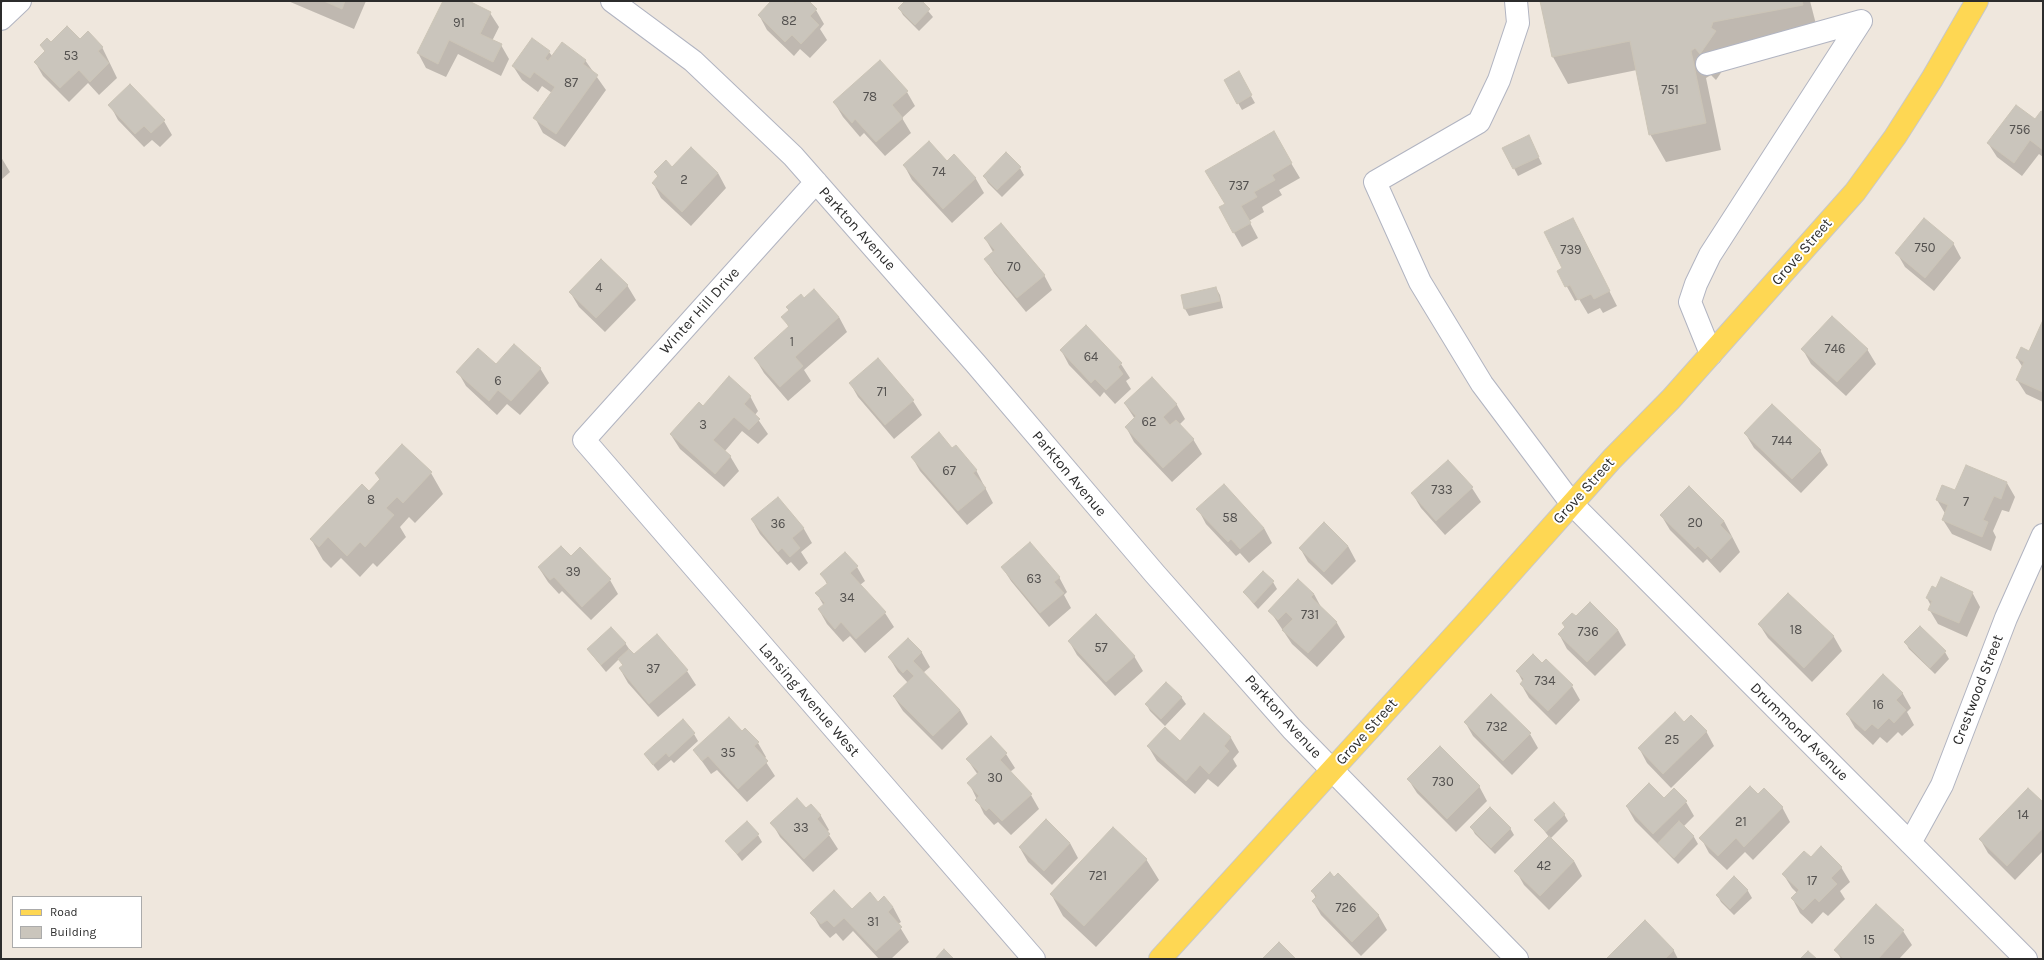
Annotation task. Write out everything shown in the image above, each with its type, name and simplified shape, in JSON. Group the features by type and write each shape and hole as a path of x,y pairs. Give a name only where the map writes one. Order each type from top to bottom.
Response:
{"main road":[{"name":"Grove Street","path":"1160,959 1572,504 1711,354 1855,192 1895,137 1932,79 1977,1"}],"street":[{"path":"1,20 20,1"},
{"name":"Parkton Avenue","path":"612,1 693,61 793,156 971,358 1155,574 1292,730 1517,959"},
{"name":"Drummond Avenue","path":"1516,1 1518,23 1499,80 1480,122 1375,182 1420,282 1482,384 1572,504 2026,959"},
{"path":"1707,64 1861,22 1710,255 1696,284 1690,302 1711,354"},
{"name":"Winter Hill Drive","path":"584,440 816,182"},
{"name":"Lansing Avenue West","path":"584,440 1034,959"},
{"name":"Crestwood Street","path":"1910,843 1942,786 2006,618 2043,535"}],"building":[{"path":"324,1 345,1 342,9"},
{"path":"443,1 469,1 491,12 480,34 502,44 493,62 449,40 438,64 417,53"},
{"path":"771,1 793,1 795,3 797,1 809,1 817,9 810,16 819,25 801,44 792,35 785,42 758,15"},
{"path":"905,1 922,1 930,9 915,25 898,8"},
{"path":"1540,1 1802,1 1803,5 1713,22 1711,28 1716,31 1700,54 1695,48 1691,51 1706,123 1649,135 1630,41 1552,57"},
{"path":"67,26 80,39 88,31 103,47 98,51 109,63 90,82 79,70 60,88 34,62 45,51 40,45 47,38 51,42"},
{"path":"532,38 550,51 545,58 548,61 562,42 586,60 583,64 598,75 556,134 533,118 555,87 534,72 530,78 512,66"},
{"path":"880,60 908,91 892,105 903,118 876,142 855,119 852,123 833,102"},
{"path":"1239,71 1252,95 1237,104 1224,80"},
{"path":"130,84 165,120 151,133 144,126 135,134 108,105"},
{"path":"2016,105 2035,119 2041,111 2043,112 2043,150 2030,140 2014,163 1987,143"},
{"path":"1274,131 1292,163 1272,175 1275,180 1254,192 1257,197 1241,206 1251,223 1233,233 1219,207 1225,204 1205,171"},
{"path":"1529,135 1539,157 1513,169 1502,148"},
{"path":"929,141 947,161 954,154 976,178 943,209 903,165"},
{"path":"691,147 718,173 682,212 652,183 658,176 654,172 666,160 672,167"},
{"path":"1006,152 1021,167 997,190 983,176"},
{"path":"1573,218 1610,291 1594,299 1591,294 1578,300 1570,285 1565,287 1557,271 1562,268 1544,232"},
{"path":"1924,218 1954,243 1925,278 1895,253"},
{"path":"1001,223 1045,275 1017,298 984,259 995,250 984,238"},
{"path":"601,259 628,285 596,318 569,292"},
{"path":"1216,287 1220,301 1184,309 1181,295"},
{"path":"814,289 839,317 795,357 803,366 780,387 754,358 789,326 781,317 789,310 786,307 801,294 804,298"},
{"path":"1832,316 1868,349 1837,382 1801,349"},
{"path":"2043,320 2043,392 2016,380 2024,362 2016,358 2021,347 2029,351"},
{"path":"1086,325 1122,363 1118,367 1123,374 1106,390 1095,379 1091,383 1060,350"},
{"path":"514,344 541,368 511,401 498,390 489,401 456,372 478,348 496,364"},
{"path":"878,358 914,400 885,425 849,383"},
{"path":"729,376 751,396 744,404 760,419 749,430 734,417 713,440 731,456 715,474 670,434 699,402 703,406"},
{"path":"1152,377 1177,404 1163,417 1170,425 1176,420 1194,439 1163,468 1125,427 1136,416 1124,403"},
{"path":"1772,404 1821,450 1792,479 1744,433"},
{"path":"939,432 952,448 956,445 977,470 973,473 986,488 958,511 911,457"},
{"path":"402,444 432,472 403,503 397,497 386,508 394,515 365,547 360,542 347,556 328,537 319,547 310,539 362,484 369,491 380,479 375,473"},
{"path":"1448,460 1473,487 1436,521 1411,493"},
{"path":"1966,465 2007,482 2001,499 1994,496 1983,520 1988,522 1982,537 1942,520 1948,505 1936,500 1942,485 1955,490"},
{"path":"1224,484 1264,528 1240,549 1231,539 1228,542 1196,509"},
{"path":"1689,486 1724,521 1720,525 1732,537 1711,559 1698,546 1695,549 1660,515"},
{"path":"778,497 804,528 792,538 800,548 790,557 782,548 778,552 751,519"},
{"path":"1324,522 1348,546 1324,572 1299,548"},
{"path":"1030,542 1060,577 1054,582 1064,593 1040,613 1001,567"},
{"path":"561,546 571,556 580,547 611,579 582,607 554,577 550,580 538,567"},
{"path":"845,552 858,566 850,573 886,612 856,639 841,622 835,629 818,609 825,603 815,593 828,583 820,574"},
{"path":"1263,571 1274,581 1254,603 1243,592"},
{"path":"1941,577 1973,592 1959,623 1928,610 1932,601 1926,598 1932,586 1936,588"},
{"path":"1298,579 1314,594 1311,597 1337,622 1308,653 1282,630 1293,619 1286,612 1278,620 1268,611"},
{"path":"1788,593 1834,636 1804,668 1758,624"},
{"path":"1590,602 1618,630 1587,662 1558,634 1565,627 1562,623 1572,613 1576,616"},
{"path":"1096,614 1135,656 1106,682 1068,641"},
{"path":"1920,626 1946,651 1930,668 1904,642"},
{"path":"611,627 626,643 601,665 587,649"},
{"path":"657,634 688,670 649,704 619,668 623,665 618,659 629,649 634,654"},
{"path":"908,638 922,652 913,661 960,710 933,736 893,696 914,676 907,669 903,673 888,657"},
{"path":"1533,654 1542,663 1546,659 1573,685 1548,711 1520,684 1524,679 1516,671"},
{"path":"1883,674 1903,693 1896,700 1906,710 1894,723 1889,718 1878,729 1872,724 1865,731 1846,714"},
{"path":"1166,682 1182,697 1161,719 1145,704"},
{"path":"1491,694 1531,733 1503,761 1464,722"},
{"path":"1675,712 1684,722 1691,715 1707,731 1663,774 1638,748"},
{"path":"1204,713 1231,737 1224,746 1229,751 1209,774 1200,765 1186,781 1147,746 1165,727 1180,741"},
{"path":"729,717 742,731 745,728 759,742 754,746 768,761 738,789 708,756 702,761 693,750"},
{"path":"683,719 695,733 669,757 666,753 653,765 644,754"},
{"path":"991,736 1007,753 1000,760 1032,794 1002,821 989,808 986,811 975,800 979,796 967,783 979,772 966,759"},
{"path":"1440,746 1480,786 1447,819 1407,779"},
{"path":"1649,783 1664,798 1674,788 1687,801 1653,834 1626,806"},
{"path":"1750,786 1758,794 1764,788 1783,807 1744,847 1736,838 1718,856 1699,838"},
{"path":"2028,788 2043,802 2043,828 2007,866 1979,839"},
{"path":"797,798 806,808 811,804 821,815 817,819 830,834 804,859 770,823"},
{"path":"1554,802 1565,814 1546,832 1534,820"},
{"path":"1490,807 1511,828 1491,848 1470,827"},
{"path":"1046,819 1070,843 1044,871 1019,847"},
{"path":"747,821 759,834 737,854 725,841"},
{"path":"1679,821 1694,836 1674,858 1658,843"},
{"path":"1113,827 1147,859 1084,926 1050,894"},
{"path":"1549,836 1574,861 1540,896 1514,871"},
{"path":"1821,846 1842,867 1831,878 1837,884 1819,902 1815,898 1803,910 1791,898 1799,890 1782,874 1804,851 1811,857"},
{"path":"1330,872 1334,877 1338,873 1379,915 1352,942 1312,901 1317,896 1311,891"},
{"path":"1734,876 1748,890 1730,909 1716,895"},
{"path":"834,890 852,909 870,892 878,902 884,896 893,907 888,912 902,927 876,951 844,918 834,927 827,920 821,924 810,913"},
{"path":"1876,904 1904,930 1878,959 1844,959 1834,950"},
{"path":"1645,920 1674,950 1665,959 1606,959"},
{"path":"1279,942 1296,959 1262,959"},
{"path":"944,949 954,959 935,959"},
{"path":"1808,951 1817,959 1800,959"}]}
